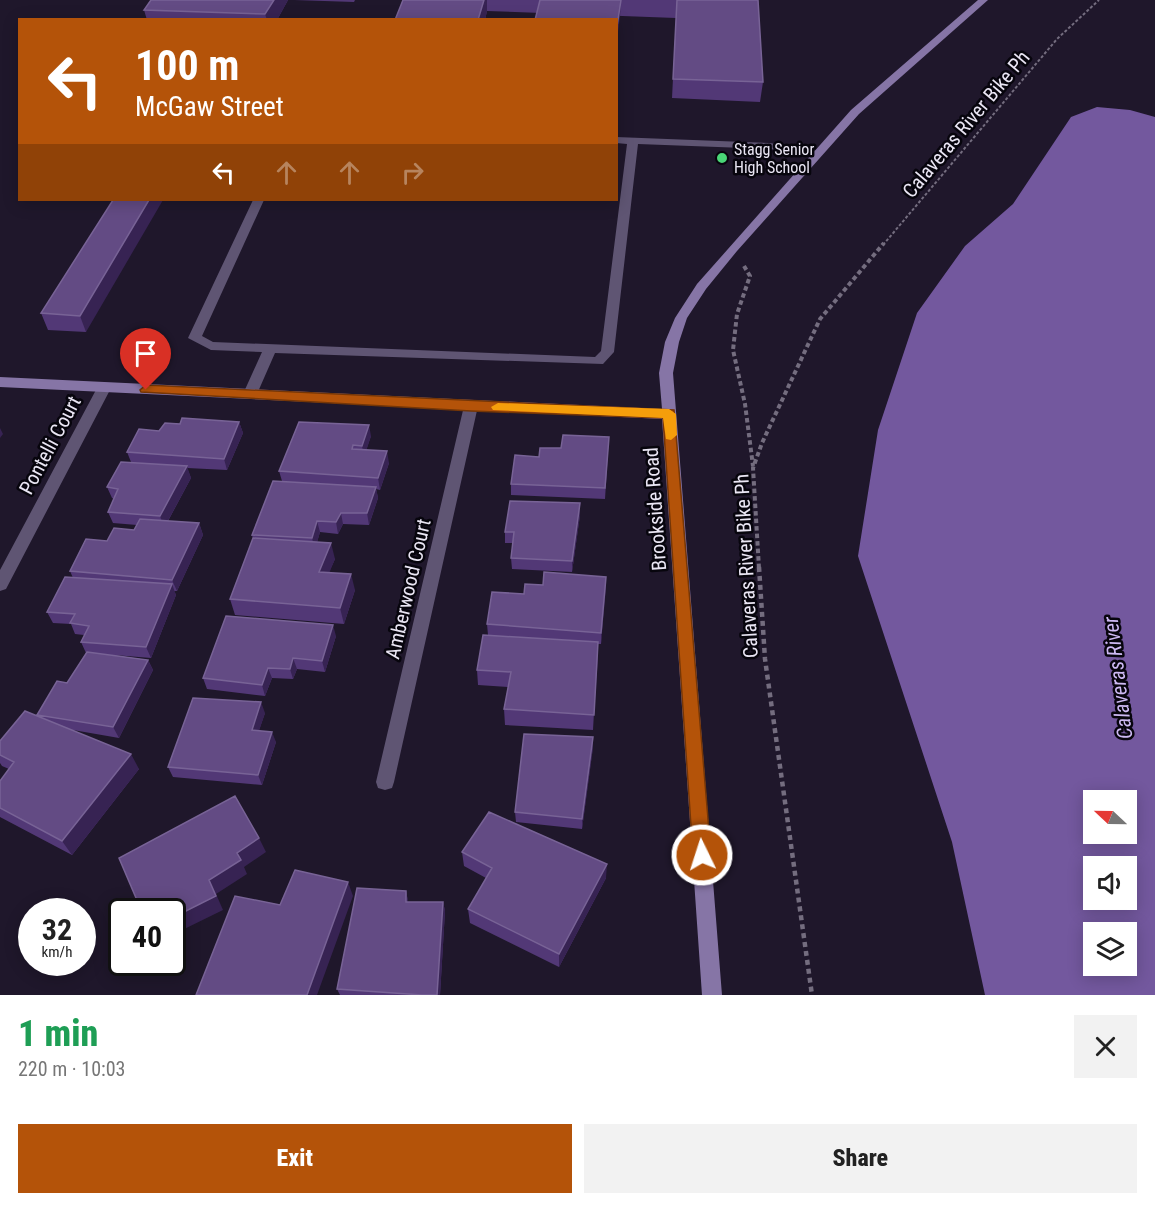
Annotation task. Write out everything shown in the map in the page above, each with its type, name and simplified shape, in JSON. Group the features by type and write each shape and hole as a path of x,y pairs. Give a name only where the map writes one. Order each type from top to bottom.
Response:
{"street":[{"name":"Brookside Road","path":"712,995 666,372 672,342 681,318 701,287 855,112 983,0"},
{"path":"618,140 770,146 817,154"},
{"path":"259,201 195,338 211,346 598,361 607,352 633,140"},
{"path":"250,394 270,348"},
{"path":"0,382 669,414"},
{"name":"Pontelli Court","path":"0,585 104,388"},
{"name":"Amberwood Court","path":"386,782 471,406"}],"path":[{"name":"Calaveras River Bike Ph","path":"812,995 765,659 753,468 762,443 826,311 1057,39 1099,0"},
{"path":"733,248 750,276 737,314 733,350 745,404 753,468"}],"water":[{"name":"Calaveras River","path":"1097,107 1130,110 1155,117 1155,995 985,995 952,842 858,556 878,430 917,313 965,246 1013,204 1071,117"}],"building":[{"path":"151,0 274,0 265,14 144,10"},
{"path":"403,0 484,0 479,18 396,18"},
{"path":"540,0 621,0 618,20 536,18"},
{"path":"677,0 758,0 763,82 673,79"},
{"path":"112,201 148,201 80,316 41,313"},
{"path":"182,418 239,422 224,459 127,452 139,429 159,431 165,423 180,424"},
{"path":"299,422 369,425 362,446 353,445 352,449 387,451 378,478 279,471"},
{"path":"563,435 609,437 605,488 511,484 515,455 539,457 540,448 561,448"},
{"path":"121,462 187,466 160,516 108,512 118,489 107,487"},
{"path":"273,481 376,487 367,513 341,513 336,522 317,521 312,538 252,535"},
{"path":"510,501 580,503 572,561 511,558 514,532 505,532"},
{"path":"140,519 199,523 172,580 70,571 86,539 107,541 114,528 134,530"},
{"path":"253,538 331,543 319,572 351,574 340,608 230,599"},
{"path":"544,572 606,577 601,633 487,624 492,592 524,594 525,584 543,585"},
{"path":"65,577 172,584 146,647 81,642 89,626 70,623 75,614 47,612"},
{"path":"226,616 333,625 322,661 293,658 290,669 268,668 262,685 203,678"},
{"path":"483,635 598,642 594,715 504,709 511,672 477,670"},
{"path":"87,652 148,660 113,727 37,715 57,681 67,683"},
{"path":"193,698 261,702 252,730 272,732 258,775 168,767"},
{"path":"25,711 131,754 62,841 0,808 0,781 14,762 0,755 0,741"},
{"path":"524,734 593,737 582,819 515,812"},
{"path":"235,796 259,838 237,853 241,860 209,880 216,896 186,911 186,898 136,898 119,858"},
{"path":"489,812 607,864 559,954 468,909 492,868 462,852"},
{"path":"295,870 348,882 307,995 196,995 235,896 280,905"},
{"path":"357,888 406,891 406,902 443,902 437,995 337,989"}],"slow traffic":[{"path":"498,407 669,414 671,435"}],"place":[{"name":"Stagg Senior High School","path":"722,158"}],"route":[{"path":"146,390 669,414 702,855"}]}
